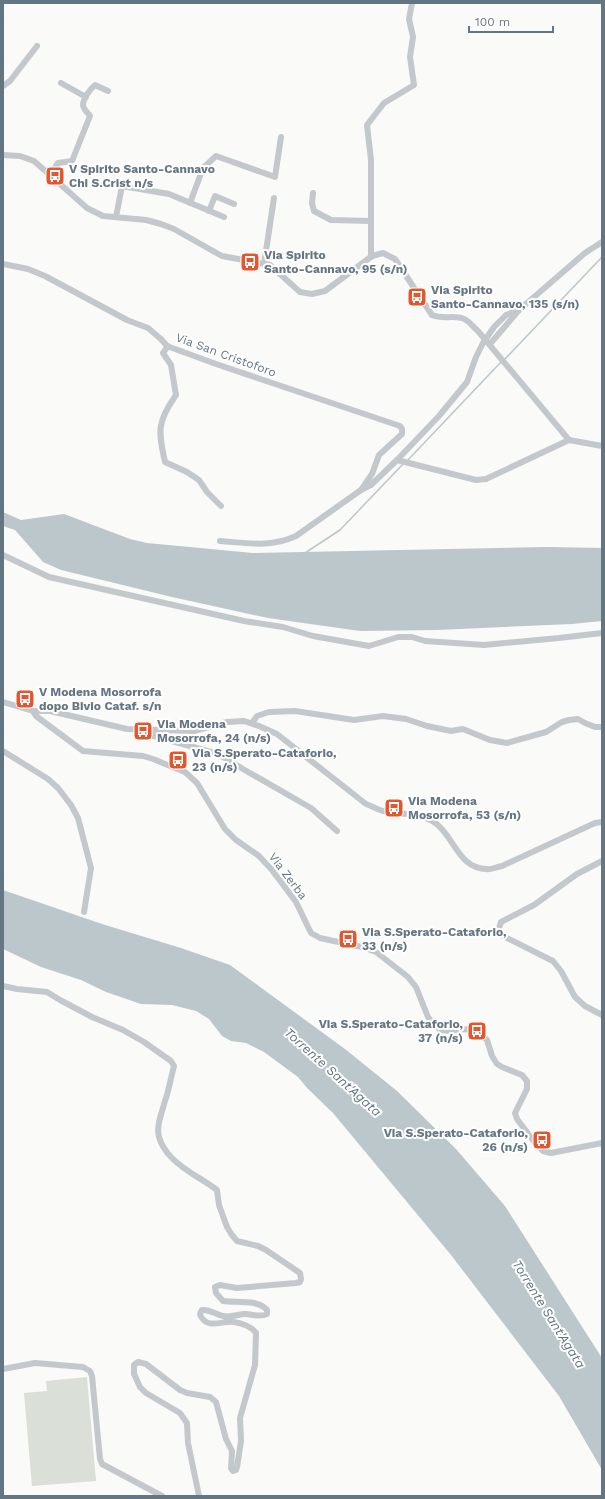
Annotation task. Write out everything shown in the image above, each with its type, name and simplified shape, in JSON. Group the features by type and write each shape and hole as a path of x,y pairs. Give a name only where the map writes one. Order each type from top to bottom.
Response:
{"street":[{"path":"371,257 371,160 367,125 384,103 414,85 410,57 413,37 409,19 412,3"},
{"path":"3,86 10,81 37,46"},
{"path":"61,84 86,97"},
{"path":"50,175 58,163 72,161 90,116 83,107 86,97 95,85 108,91"},
{"path":"190,203 203,168 216,156 275,177 281,137"},
{"path":"3,154 20,156 34,161 87,208 103,216 161,224 174,229 222,256 270,265 300,292 312,294 325,291 371,257 383,253 394,259 432,315 443,318 459,318 466,320 478,331 569,440"},
{"path":"116,217 122,186 170,194 224,218"},
{"path":"313,193 312,203 314,211 331,220 371,221"},
{"path":"209,211 215,196 234,204"},
{"path":"264,264 274,198"},
{"path":"490,344 519,310 585,253 602,242"},
{"name":"Via San Cristoforo","path":"3,264 28,269 45,276 127,320 148,328 168,346 270,383 395,424 402,429 402,434 378,455 372,474 362,490"},
{"path":"220,541 262,545 286,540 296,536 371,485 400,460 467,382 476,357 494,328 506,315 519,310"},
{"path":"168,346 163,353 171,365 176,395 166,410 161,425 160,438 165,462 187,472 199,480 207,492 221,506"},
{"path":"400,460 476,480 486,479 569,440 602,446"},
{"path":"3,555 49,577 244,621 283,627 313,636 370,646 398,637 412,637 425,641 484,645 602,633"},
{"path":"3,702 34,711 50,711 128,729 218,754 311,808 337,831"},
{"name":"Via Zerba","path":"34,711 36,716 83,751 143,756 185,772 197,783 225,829 236,840 259,856 272,870 296,902 311,933 320,938 362,947 376,952 408,978 416,988 428,1017 434,1025 441,1030 450,1031 463,1029 472,1030 480,1034 487,1040 492,1056 497,1064 522,1075 527,1081 527,1089 515,1113 517,1119 543,1151 551,1153 602,1143"},
{"path":"252,723 257,716 269,712 295,711 354,720 383,716 406,719 427,726 451,730 463,729 490,740 507,742 546,732 562,722 569,720 578,719 585,724 595,727 602,727"},
{"path":"128,729 194,731 227,722 244,721 252,723 277,734 366,804 382,811 422,817 434,822 443,829 461,857 475,867 487,870 502,866 595,823 602,822"},
{"path":"3,751 48,779 58,788 71,805 78,818 91,868 84,912"},
{"path":"602,861 577,874 534,905 501,922 499,928 501,935 553,961 561,971 575,997 585,1006 602,1014"},
{"path":"3,986 47,992 92,1017 123,1030 144,1042 171,1061 174,1066 158,1130 162,1144 172,1158 217,1190 219,1205 227,1227 237,1241 258,1246 266,1250 300,1273 300,1282 296,1283 237,1288 220,1285 215,1287 216,1293 223,1301 242,1302 264,1307 267,1310 267,1314 264,1316 244,1314 231,1317 222,1316 206,1309 202,1310 200,1313 200,1317 204,1321 212,1324 234,1321 253,1329 256,1333 255,1365 241,1412 241,1441 236,1470 233,1471 231,1468 232,1451 226,1439 216,1402 210,1397 187,1393 180,1390 146,1364 138,1362 134,1365 134,1374 140,1387 146,1393 180,1413 187,1423 188,1443 199,1496"},
{"path":"3,1369 35,1363 83,1367 90,1371 92,1376 100,1459 102,1464 162,1496"}],"shaded area":[{"path":"87,1377 96,1481 32,1486 24,1393 47,1391 46,1381"}],"water":[{"path":"3,512 21,520 64,514 130,539 147,543 253,553 548,547 602,548 602,621 572,624 437,630 360,631 268,618 172,597 61,570 43,562 15,530 3,526"},
{"name":"Torrente Sant'Agata","path":"3,890 102,924 181,948 230,965 345,1049 397,1091 456,1149 505,1206 602,1358 602,1470 559,1396 451,1255 333,1113 307,1088 298,1077 264,1052 246,1043 231,1041 222,1036 209,1019 196,1011 172,1005 141,1004 106,992 81,980 41,967 3,949"}],"waterway":[{"path":"504,360 602,257"},
{"path":"407,461 501,362"},
{"path":"305,553 340,530 404,463"}],"place":[{"name":"V Spirito Santo-Cannavo Chi S.Crist n/s","path":"55,176"},
{"name":"Via Spirito Santo-Cannavo, 95 (s/n)","path":"250,262"},
{"name":"Via Spirito Santo-Cannavo, 135 (s/n)","path":"417,297"},
{"name":"V Modena Mosorrofa dopo Bivio Cataf. s/n","path":"25,699"},
{"name":"Via Modena Mosorrofa, 24 (n/s)","path":"143,731"},
{"name":"Via S.Sperato-Cataforio, 23 (n/s)","path":"178,760"},
{"name":"Via Modena Mosorrofa, 53 (s/n)","path":"394,808"},
{"name":"Via S.Sperato-Cataforio, 33 (n/s)","path":"348,939"},
{"name":"Via S.Sperato-Cataforio, 37 (n/s)","path":"477,1031"},
{"name":"Via S.Sperato-Cataforio, 26 (n/s)","path":"542,1140"}]}
